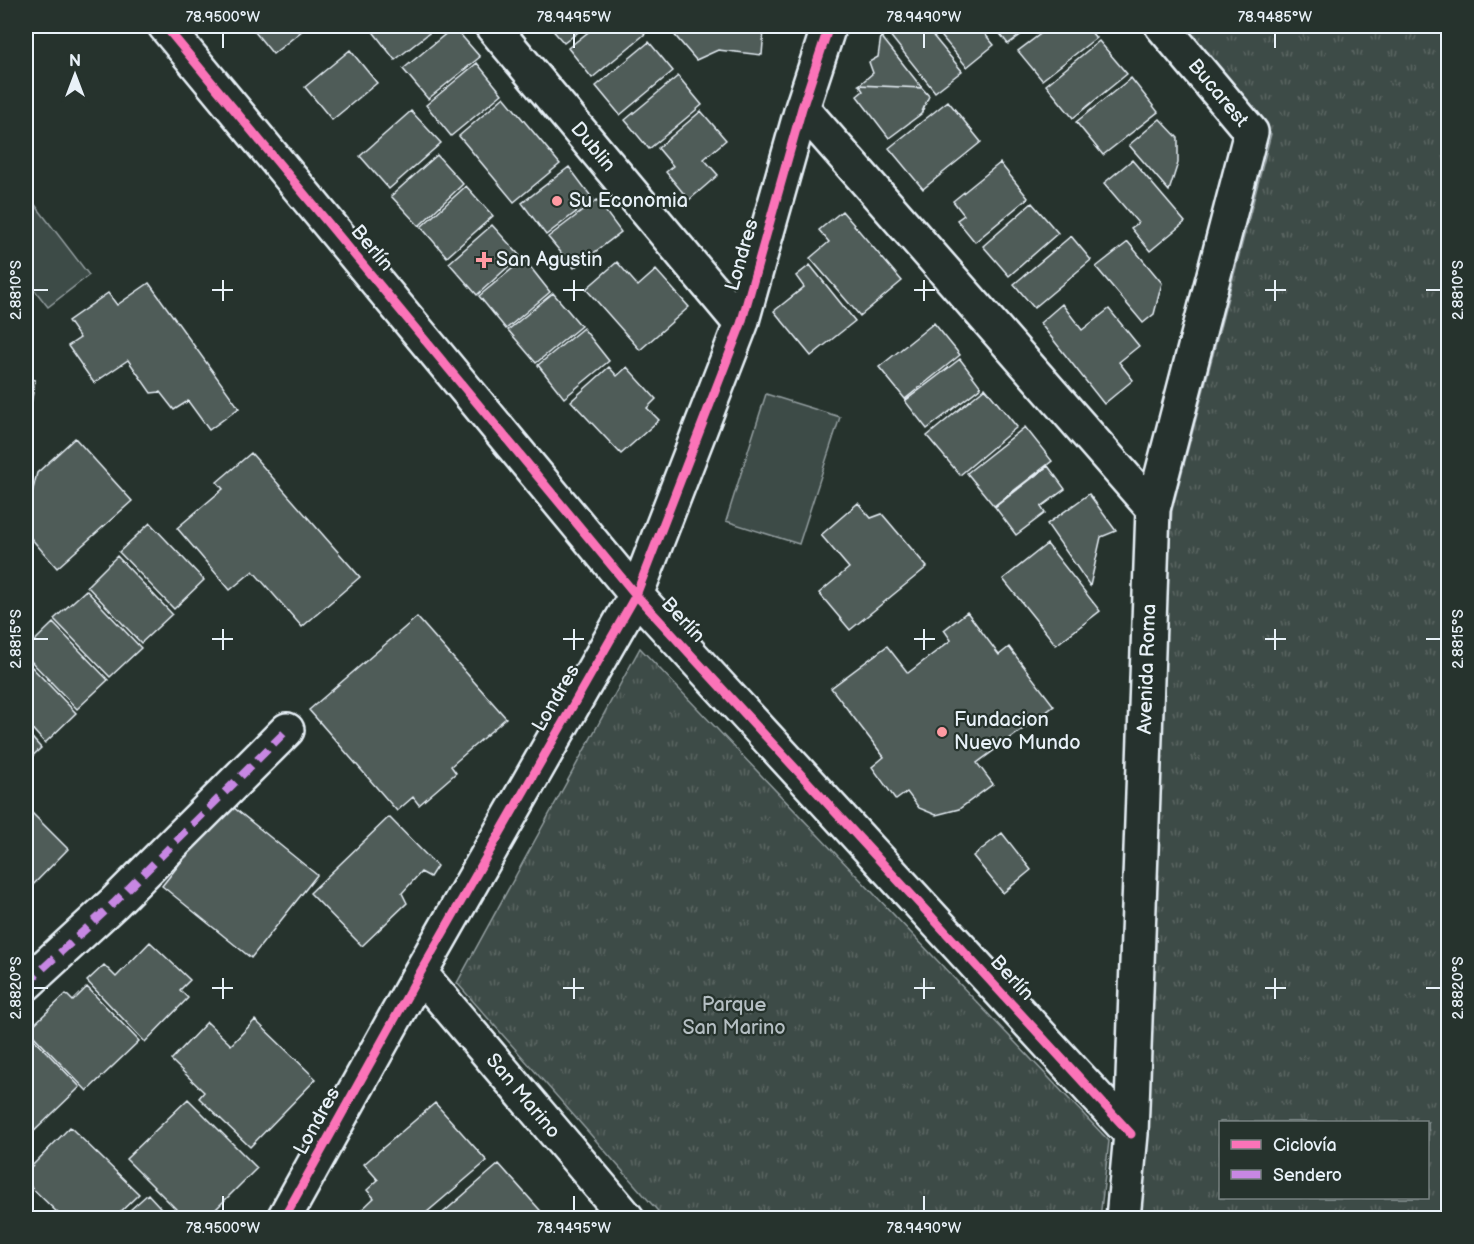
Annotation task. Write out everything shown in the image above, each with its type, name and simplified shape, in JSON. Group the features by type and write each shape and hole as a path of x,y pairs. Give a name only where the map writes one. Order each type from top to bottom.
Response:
{"street":[{"name":"Berlín","path":"165,26 636,595 1131,1134"},
{"name":"Dublin","path":"492,26 741,324"},
{"path":"800,26 825,38"},
{"name":"Bucarest","path":"1162,26 1251,132"},
{"name":"Londres","path":"284,1218 420,973 636,595 741,324 802,108 825,38"},
{"path":"802,108 1153,509"},
{"name":"Avenida Roma","path":"1123,1218 1131,1134 1153,509 1251,132"},
{"path":"26,984 114,903 287,730"},
{"name":"San Marino","path":"420,973 627,1218"}],"green space":[{"path":"1181,26 1448,26 1448,1218 1123,1218 1131,1134 1172,510 1271,134"},
{"path":"26,193 89,275 48,307 26,279"},
{"path":"766,394 840,417 799,544 726,521"},
{"name":"Parque San Marino","path":"640,648 1109,1141 1100,1218 664,1218 457,983"}],"building":[{"path":"250,26 308,26 273,54"},
{"path":"376,26 438,26 395,60 371,29"},
{"path":"549,26 586,26 564,43"},
{"path":"596,26 638,26 645,34 592,78 568,48"},
{"path":"680,26 746,26 743,28 764,30 762,55 718,50 696,60 672,32"},
{"path":"890,26 925,26 962,71 935,92 885,29"},
{"path":"933,26 978,26 994,45 967,67"},
{"path":"994,26 1033,26 1008,44"},
{"path":"1051,26 1086,26 1096,38 1042,80 1018,51"},
{"path":"454,27 480,57 428,99 403,69"},
{"path":"881,36 922,88 859,85 873,73 869,62 878,57"},
{"path":"1099,41 1127,74 1073,118 1046,85"},
{"path":"649,42 673,71 620,115 596,86"},
{"path":"350,50 377,83 332,120 305,87"},
{"path":"477,63 502,94 451,136 426,105"},
{"path":"678,76 702,105 649,149 625,120"},
{"path":"1131,78 1158,112 1103,155 1076,122"},
{"path":"859,85 922,88 929,96 921,114 889,138 857,96 863,91"},
{"path":"504,97 560,164 514,202 459,136"},
{"path":"948,101 981,142 923,189 889,148"},
{"path":"411,111 441,143 389,189 360,156"},
{"path":"701,111 726,140 704,159 718,175 689,200 666,172 673,166 658,148"},
{"path":"1160,119 1178,138 1178,163 1169,191 1129,145"},
{"path":"437,155 463,184 419,226 391,196"},
{"path":"1132,160 1185,222 1150,251 1131,228 1138,223 1104,183"},
{"path":"1000,163 1028,198 975,242 957,220 964,215 953,201"},
{"name":"Su Economia","path":"569,167 593,199 546,235 522,203"},
{"path":"466,186 493,216 447,257 421,227"},
{"path":"597,200 621,232 574,268 548,237"},
{"path":"1032,203 1058,233 1009,276 983,246"},
{"path":"842,211 902,281 860,316 810,258 829,242 819,230"},
{"name":"San Agustin","path":"492,225 520,256 477,295 449,263"},
{"path":"1071,236 1091,260 1034,308 1014,284"},
{"path":"1128,242 1162,283 1154,314 1143,323 1096,267"},
{"path":"524,259 550,292 506,329 479,296"},
{"path":"617,262 638,286 656,270 689,307 640,350 586,289"},
{"path":"810,265 855,321 811,356 774,311 804,287 796,276"},
{"path":"149,283 239,408 209,430 188,401 174,410 160,392 151,393 128,360 94,383 68,346 80,338 68,321 108,293 117,305"},
{"path":"553,293 581,326 536,363 508,330"},
{"path":"1062,304 1082,330 1109,309 1139,346 1119,362 1133,380 1104,404 1040,323"},
{"path":"934,323 960,355 905,399 879,367"},
{"path":"583,328 609,361 564,398 538,365"},
{"path":"960,359 981,387 927,429 905,401"},
{"path":"609,367 617,376 627,367 656,399 647,408 659,420 621,454 571,401"},
{"path":"26,378 35,380 28,422 26,421"},
{"path":"985,388 1017,427 960,475 927,436"},
{"path":"1025,427 1052,461 994,506 967,473"},
{"path":"75,438 132,501 57,568 29,536 29,505 37,473"},
{"path":"251,453 360,577 302,627 253,571 230,590 177,528 223,489 217,482"},
{"path":"1048,466 1065,489 1041,507 1045,513 1016,535 995,507"},
{"path":"1089,494 1116,531 1101,537 1090,586 1047,524"},
{"path":"858,503 871,518 882,514 927,567 850,630 819,593 849,568 821,535"},
{"path":"150,523 204,580 174,609 119,552"},
{"path":"1047,544 1100,611 1056,645 1003,579"},
{"path":"117,556 172,614 141,643 87,586"},
{"path":"86,590 141,648 110,677 54,619"},
{"name":"Fundacion Nuevo Mundo","path":"967,612 999,655 1009,647 1054,706 977,763 993,784 959,809 936,815 919,808 907,792 896,800 872,767 884,757 831,688 887,646 908,673 951,640 944,630"},
{"path":"417,617 506,718 451,766 456,773 419,805 413,797 397,811 309,710"},
{"path":"53,623 108,680 77,709 26,656 26,649"},
{"path":"26,661 76,713 45,743 26,722"},
{"path":"26,731 41,748 26,762"},
{"path":"228,803 317,875 251,958 162,886"},
{"path":"26,807 68,849 28,890 26,888"},
{"path":"389,817 437,866 430,877 421,872 402,893 407,903 362,946 310,893"},
{"path":"1002,833 1031,870 1003,893 973,856"},
{"path":"150,942 190,980 180,990 188,998 145,1042 87,981 104,965 116,977"},
{"path":"87,987 139,1041 87,1091 28,1030 66,994 73,1001"},
{"path":"255,1020 316,1079 250,1147 199,1098 204,1092 171,1060 207,1022 231,1045"},
{"path":"27,1032 80,1087 26,1139 26,1034"},
{"path":"188,1099 257,1168 207,1218 185,1218 126,1159"},
{"path":"435,1103 487,1161 420,1218 354,1217 374,1198 367,1190 378,1180 364,1164"},
{"path":"70,1127 139,1194 114,1218 63,1218 26,1182 26,1172"},
{"path":"499,1164 547,1218 437,1218"},
{"path":"148,1194 170,1218 121,1218"}],"marked path":[{"path":"26,984 114,903 287,730"}],"cycle path":[{"path":"165,26 636,595 1131,1134"},
{"path":"284,1218 420,973 636,595 741,324 802,108 829,26"}],"place":[{"name":"Su Economia","path":"557,201"},
{"name":"San Agustin","path":"484,260"},
{"name":"Fundacion Nuevo Mundo","path":"942,732"}]}
